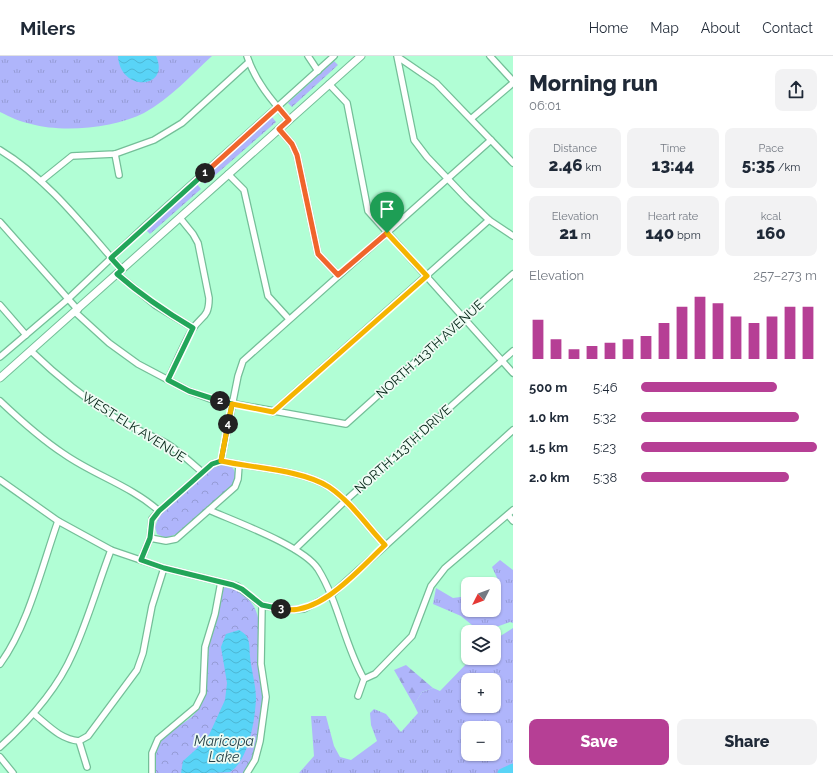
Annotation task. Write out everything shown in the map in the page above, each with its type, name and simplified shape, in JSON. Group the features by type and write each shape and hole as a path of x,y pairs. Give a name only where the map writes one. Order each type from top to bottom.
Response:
{"street":[{"path":"308,56 318,70"},
{"path":"0,357 68,299 111,258 334,56"},
{"path":"0,378 361,56"},
{"path":"397,56 436,82 472,118 513,163"},
{"path":"397,56 414,140 446,179 489,220 513,236"},
{"path":"472,118 513,82 490,56"},
{"path":"41,181 72,156 115,154 154,140 182,123 248,59 255,76 289,120"},
{"path":"329,84 347,103 368,210 513,373"},
{"path":"279,129 292,144 297,155 318,254 338,275"},
{"path":"221,461 232,404 244,361 338,275 491,140"},
{"path":"0,150 17,160 41,181 111,258 119,272 155,305 193,328"},
{"path":"115,154 118,175"},
{"path":"228,174 244,190 268,296 289,319"},
{"path":"168,380 193,328 205,317 209,308 209,298 198,242 180,218"},
{"path":"0,222 68,299 76,311 109,343 138,364 189,391 212,400 273,412 489,220"},
{"name":"NORTH 113TH AVENUE","path":"273,412 346,424 513,274"},
{"path":"0,305 26,335"},
{"name":"WEST ELK AVENUE","path":"31,351 56,375 115,418 166,443 202,472"},
{"name":"NORTH 113TH DRIVE","path":"295,549 345,501 513,352"},
{"path":"0,401 64,454 145,498 159,511"},
{"path":"0,480 58,521 111,550 164,568 221,582 242,589 262,605 284,610 304,609 331,595 513,430"},
{"path":"141,560 150,538 152,520 159,511 202,472 212,464 221,461 307,477 329,487 345,501 385,545"},
{"path":"150,538 166,541 176,539 235,487 238,479 239,465"},
{"path":"209,510 295,549 317,568 331,595 356,665 364,679"},
{"path":"358,696 364,679 375,674 412,636 431,586 445,568 513,510"},
{"path":"508,515 513,521"},
{"path":"0,664 23,624 58,521"},
{"path":"0,746 34,714 52,690 73,654 111,550"},
{"path":"34,714 68,740 79,741 88,736 137,670 143,653 152,606 164,568"},
{"path":"152,773 152,753 158,739 196,707 203,693 205,647 215,614 221,582"},
{"path":"247,773 255,760 260,740 266,697 261,664 262,605"},
{"path":"79,741 87,767"},
{"path":"0,757 13,773"}],"green space":[{"path":"0,56 212,56 163,101 144,113 119,122 89,128 58,128 44,127 23,122 0,112"},
{"path":"334,61 338,65 292,107 288,103"},
{"path":"272,117 276,122 205,184 201,180"},
{"path":"197,184 201,189 150,234 146,230"},
{"path":"223,464 232,467 235,472 234,480 230,488 179,533 166,538 157,534 155,527 160,514 208,470"},
{"path":"500,560 513,570 513,623 510,622 501,625 472,625 462,617 501,617 501,577 497,577 492,567"},
{"path":"227,586 240,592 248,598 254,606 259,622 258,660 263,686 263,700 257,743 250,764 245,773 155,773 156,756 159,744 172,730 196,713 202,702 205,690 207,643 222,589"},
{"path":"436,588 453,598 461,597 461,616 433,604"},
{"path":"513,628 513,773 299,773 314,756 311,716 326,716 334,746 340,757 351,760 377,741 371,725 370,713 374,709 386,714 401,732 418,713 414,705 422,692 433,688 440,691 465,665 501,665 501,636"},
{"path":"406,665 433,688 422,692 414,705 394,670"}],"water":[{"path":"118,56 156,56 159,67 157,75 151,80 143,82 135,81 127,76 121,68"},
{"name":"Maricopa Lake","path":"239,630 246,635 249,641 256,693 254,718 250,739 246,749 237,766 230,772 181,773 183,761 202,744 209,735 225,700 227,683 221,647 226,634"}],"waterway":[{"path":"502,773 513,768"}],"route":[{"path":"387,233 338,275 318,254 295,148 279,129 289,120 278,107 111,258 122,270 117,274 127,283 155,305 193,328 168,380 189,391 212,400 232,404 221,461 212,464 202,472 159,511 152,520 150,538 141,560 164,568 237,586 262,605 284,610 304,609 331,595 385,545 345,501 329,487 307,477 221,461 223,452 232,404 273,412 427,276 387,233"}]}
